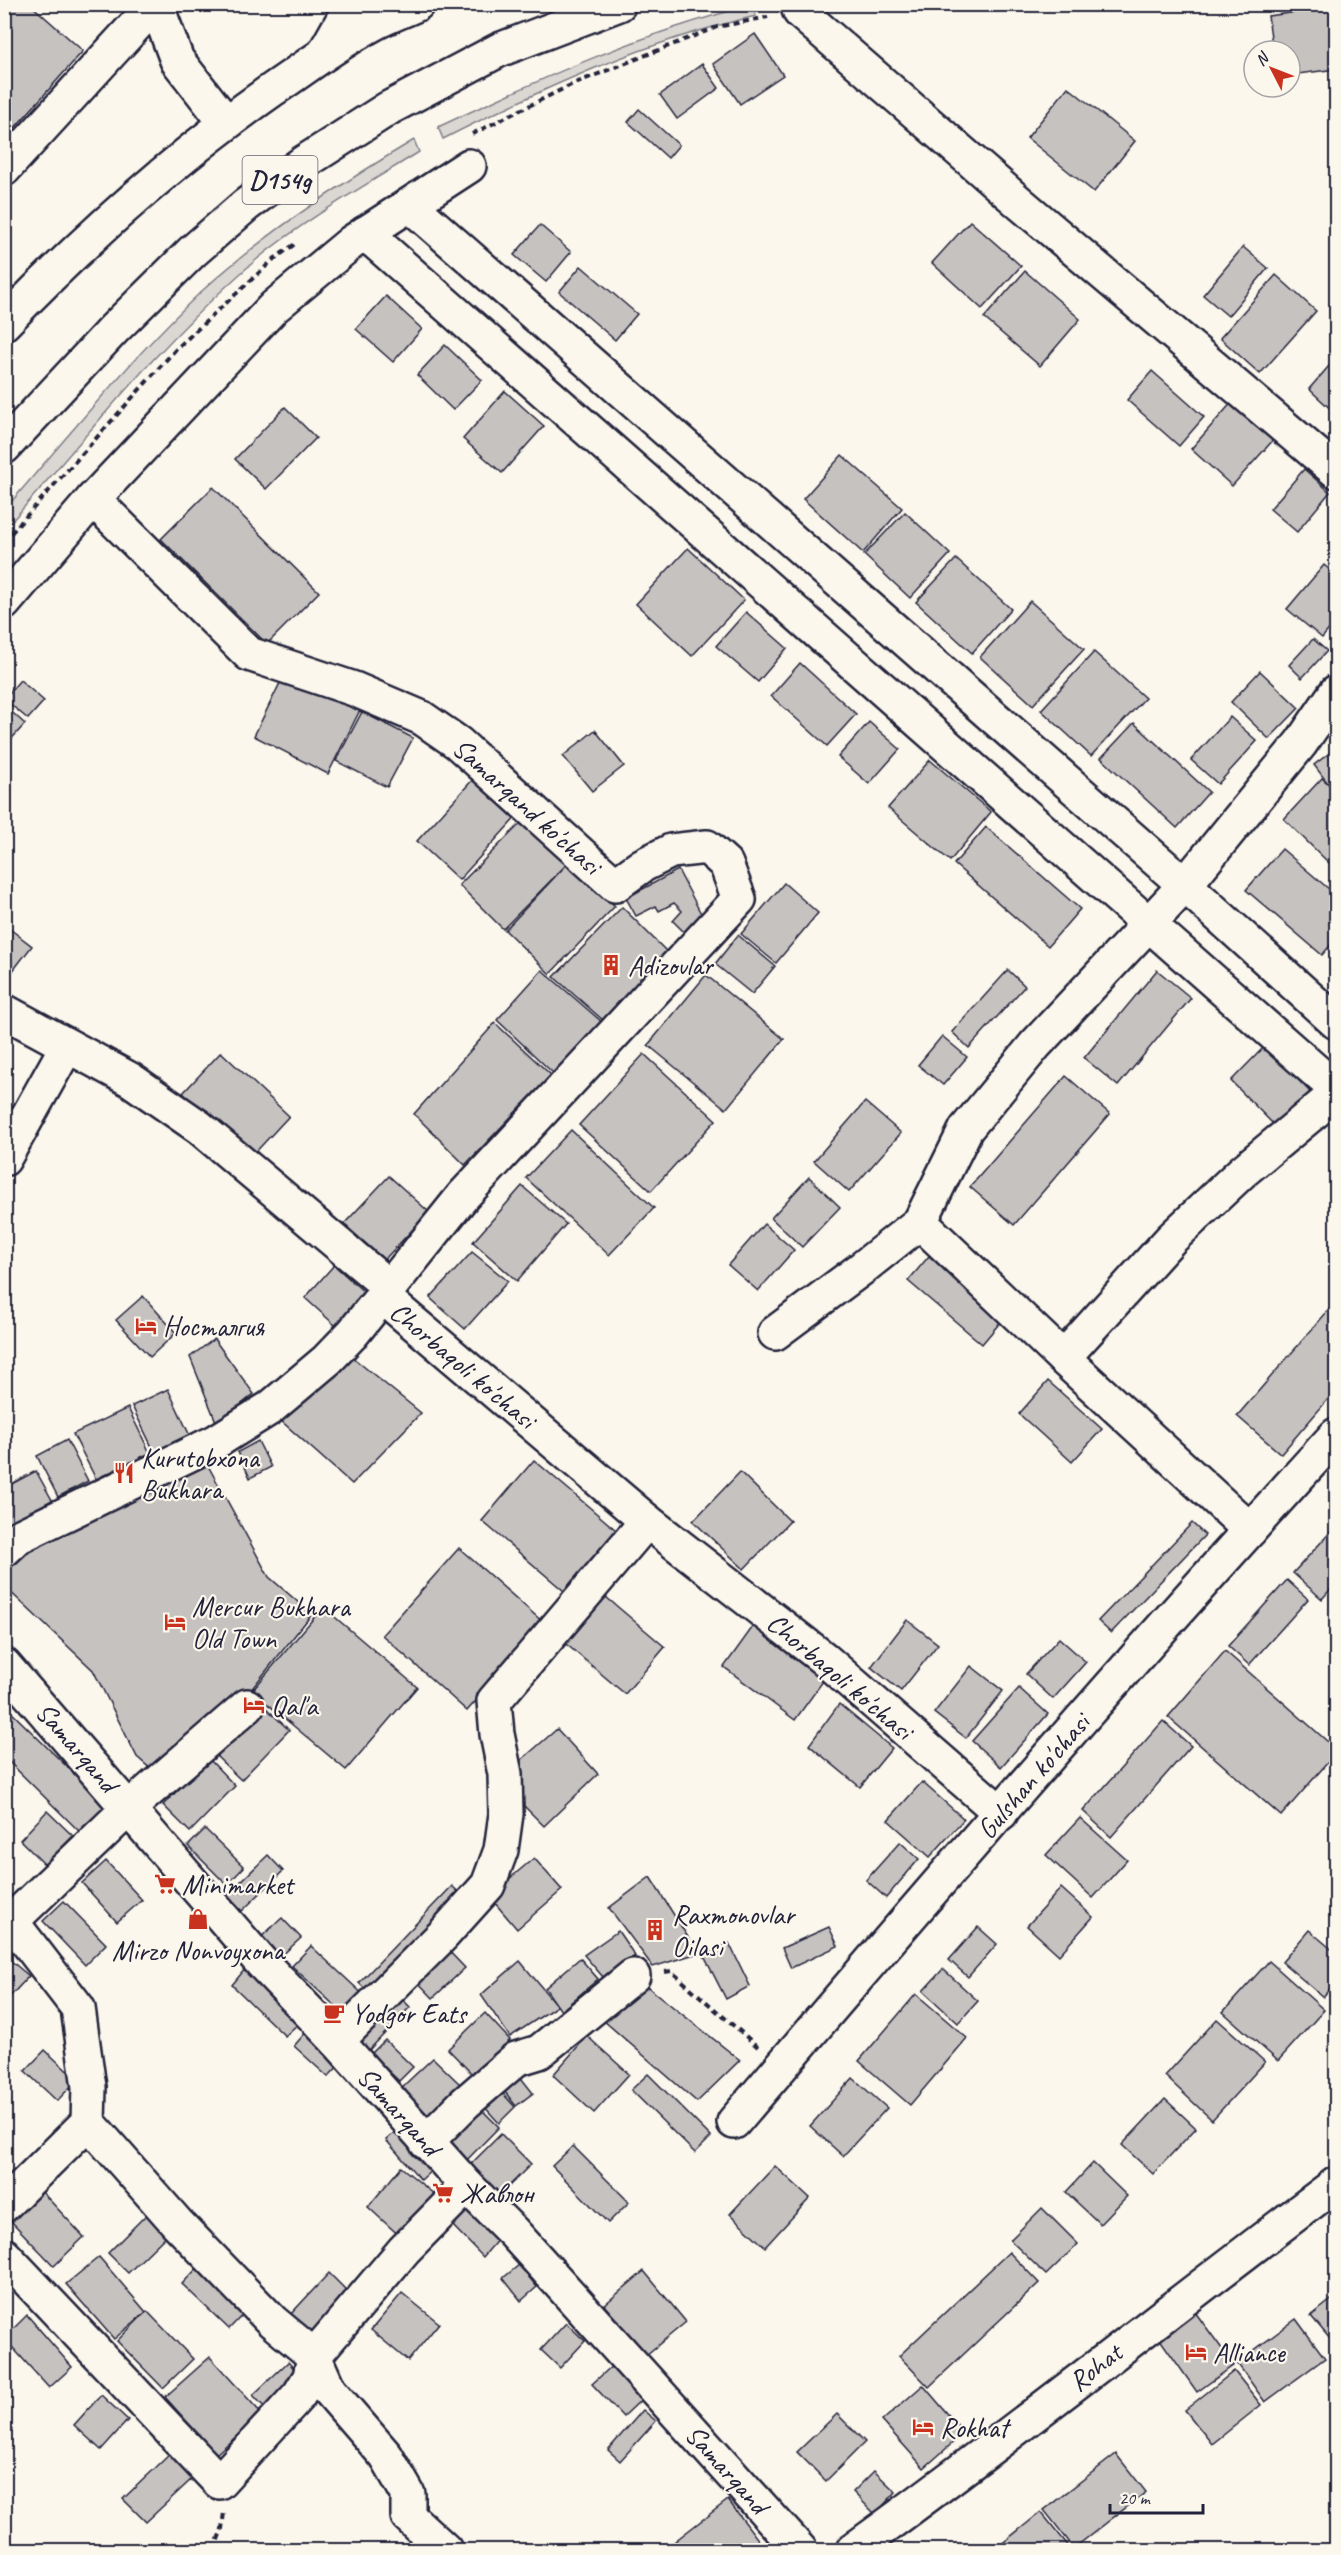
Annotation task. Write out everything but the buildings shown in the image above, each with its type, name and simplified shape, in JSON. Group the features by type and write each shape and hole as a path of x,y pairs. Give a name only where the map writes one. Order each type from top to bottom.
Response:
{"street":[{"path":"4,169 155,4 177,60 226,123"},
{"name":"D154g","path":"325,53 352,4"},
{"name":"D154g","path":"4,323 66,260 133,199 226,123 325,53 372,24 417,4"},
{"name":"D154g","path":"4,447 113,330 192,252 246,205 293,170 389,108 438,81 499,50 619,4"},
{"path":"797,4 800,12 1336,471"},
{"path":"4,603 93,499 274,307 365,233 469,166"},
{"path":"410,205 1185,885 1336,1022"},
{"path":"365,233 1148,923 1336,1092 1242,1172 1171,1239 1063,1358"},
{"name":"Samarqand ko'chasi","path":"93,499 249,654 354,689 422,718 458,743 615,885 671,851 707,847 726,864 739,899 463,1196 386,1292"},
{"path":"774,1333 920,1222 966,1129 1035,1045 1185,885 1301,743 1336,692"},
{"path":"4,1011 131,1080 199,1127 386,1292"},
{"path":"4,1159 67,1046"},
{"path":"920,1222 1063,1358 1250,1530"},
{"name":"Chorbaqoli ko'chasi","path":"4,1550 18,1537 217,1442 270,1408 327,1360 386,1292 647,1521 823,1658 1000,1813"},
{"name":"Gulshan ko'chasi","path":"734,2122 1000,1813 1336,1435"},
{"path":"337,2041 443,1935 488,1885 501,1850 506,1814 505,1774 497,1734 494,1701 647,1521"},
{"name":"Samarqand","path":"4,1665 261,1962 337,2041 467,2186 514,2233 800,2550"},
{"path":"247,1706 129,1808 8,1924 78,2008 89,2087 88,2122 177,2223 272,2321 314,2356 329,2390 386,2456 408,2494 408,2516 445,2550"},
{"path":"426,2142 465,2103 516,2059 539,2052 633,1976"},
{"path":"4,2205 88,2122"},
{"name":"Rohat","path":"853,2550 938,2489 1195,2289 1336,2184"},
{"path":"4,2254 219,2482 298,2395 310,2377 314,2356 404,2250 467,2186"}],"path":[{"path":"633,1976 671,1971 782,2066"},
{"path":"214,2550 222,2529 225,2499 219,2482"}],"shaded area":[{"path":"753,5 756,16 715,26 635,52 557,84 443,139 438,127 592,58 672,29"},
{"path":"414,140 419,152 295,231 256,260 222,291 126,390 5,529 5,509 126,369 203,290 278,229"}],"place":[{"name":"Adizovlar","path":"611,965"},
{"name":"Носталгия","path":"146,1326"},
{"name":"Kurutobxona Bukhara","path":"124,1473"},
{"name":"Mercur Bukhara Old Town","path":"175,1622"},
{"name":"Qal'a","path":"254,1705"},
{"name":"Minimarket","path":"165,1884"},
{"name":"Mirzo Nonvoyxona","path":"198,1919"},
{"name":"Raxmonovlar Oilasi","path":"655,1930"},
{"name":"Yodgor Eats","path":"334,2013"},
{"name":"Жавлон","path":"443,2193"},
{"name":"Alliance","path":"1196,2352"},
{"name":"Rokhat","path":"923,2427"}]}
